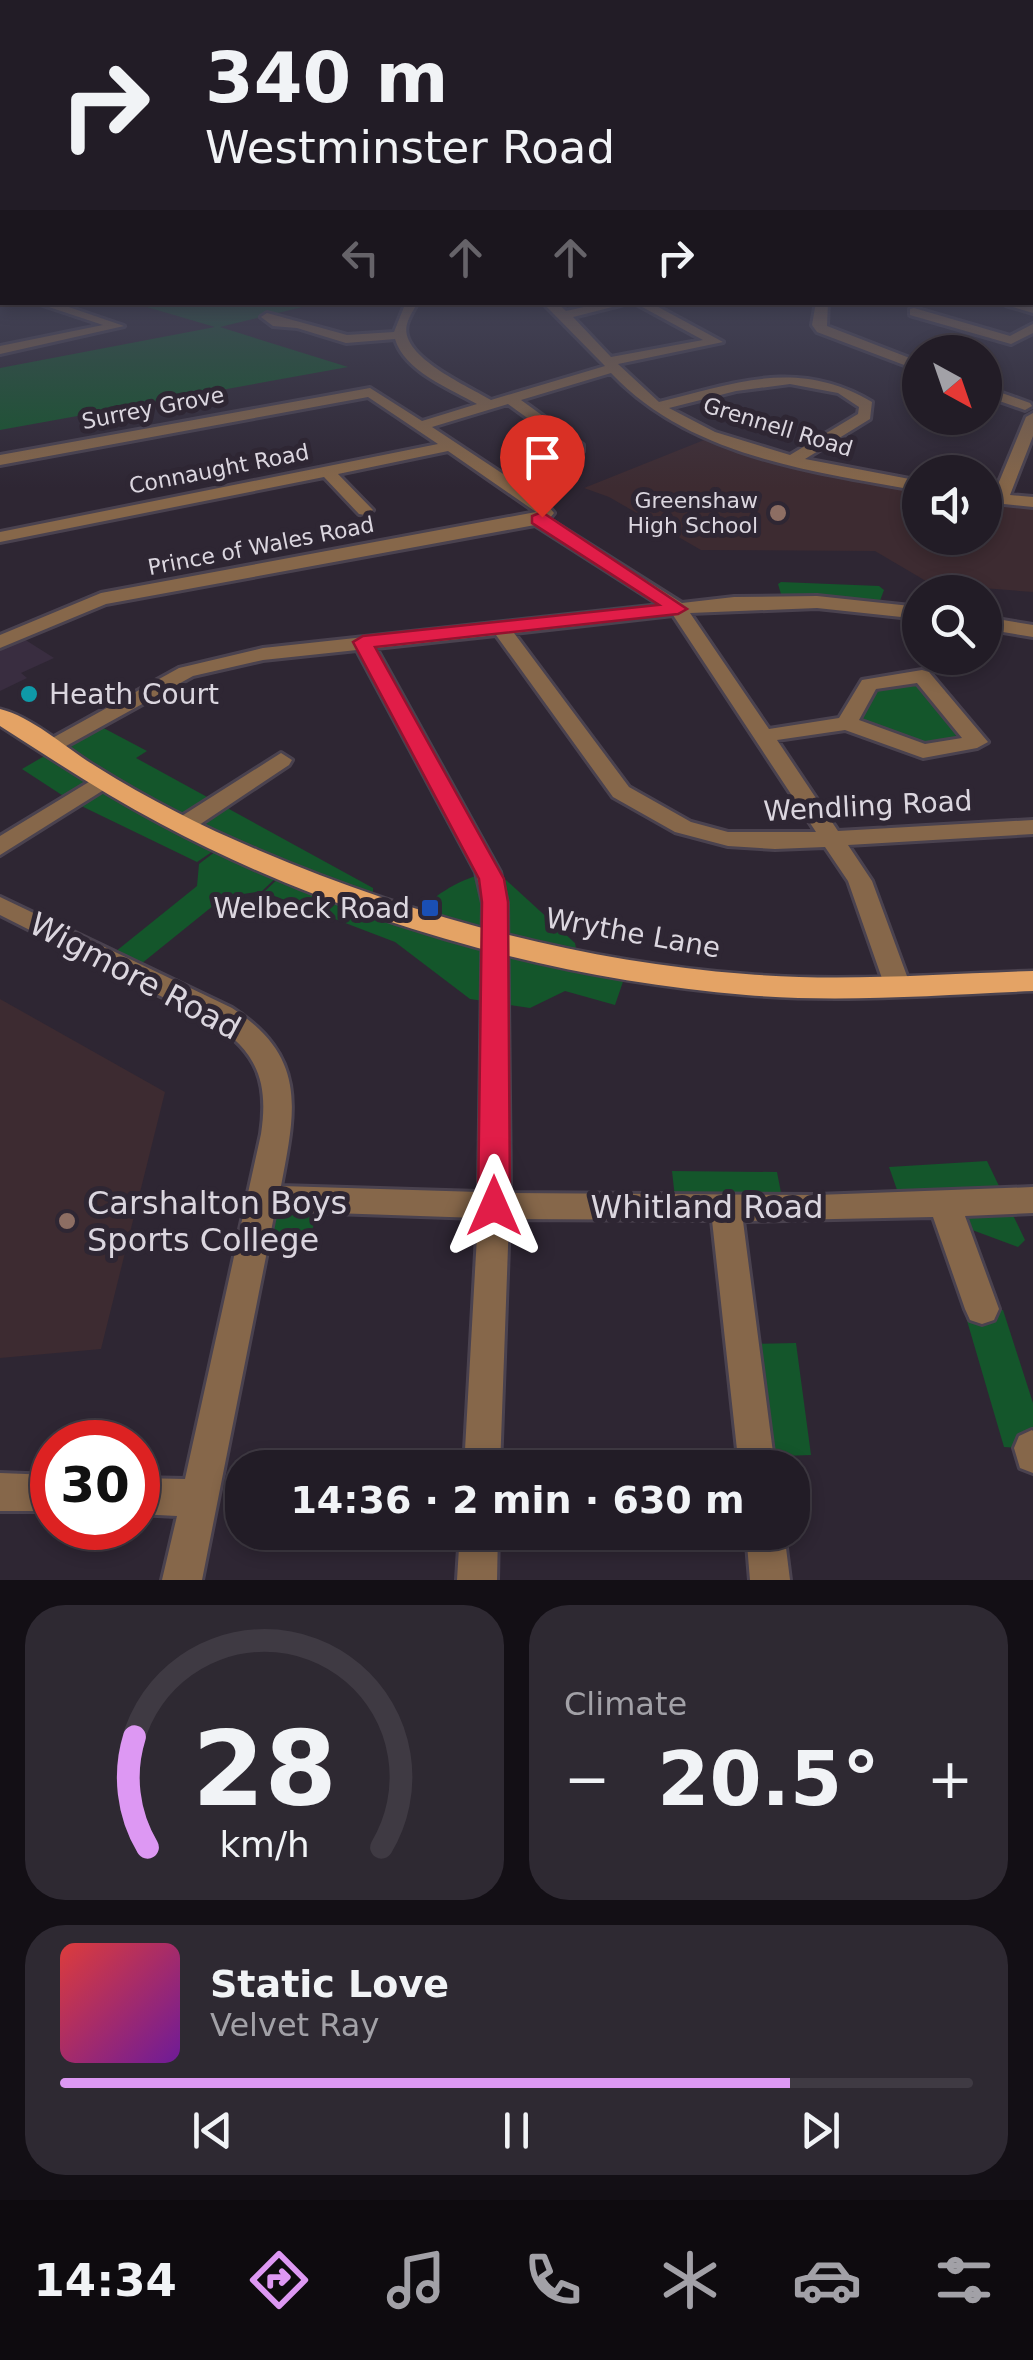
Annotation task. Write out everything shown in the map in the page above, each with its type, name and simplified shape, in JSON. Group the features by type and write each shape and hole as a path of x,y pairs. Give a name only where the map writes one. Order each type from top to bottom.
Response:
{"main road":[{"name":"Wrythe Lane","path":"0,716 102,781 284,872 376,906 493,940 708,981 787,987 1033,981"}],"street":[{"path":"0,350 46,341"},
{"path":"402,341 409,356 489,405"},
{"name":"Grennell Road","path":"589,341 656,407 721,437 792,460 902,482"},
{"path":"423,426 611,365 714,341"},
{"path":"852,341 902,360"},
{"path":"656,407 782,378 819,384 867,405 865,416 792,460"},
{"name":"Surrey Grove","path":"0,460 366,391 538,505 546,514 538,520"},
{"path":"509,398 578,448"},
{"path":"1002,399 1031,411 1002,476"},
{"name":"Connaught Road","path":"0,537 447,447"},
{"path":"326,470 365,510"},
{"path":"1002,499 1033,502"},
{"path":"538,520 678,609 860,881 898,986"},
{"name":"Prince of Wales Road","path":"0,642 101,599 538,520"},
{"path":"49,746 198,668 264,654 756,602 817,602 902,611"},
{"path":"1002,625 1033,630"},
{"name":"Wendling Road","path":"500,627 610,780 634,802 684,828 728,839 775,842 1033,827"},
{"path":"363,642 488,872 495,902 494,1206 483,1450"},
{"path":"764,736 847,723 923,751 977,742 922,676 868,684 847,723"},
{"path":"185,824 281,760"},
{"path":"0,847 102,781"},
{"name":"Wigmore Road","path":"0,905 222,1014 260,1046 270,1063 280,1105 182,1580"},
{"name":"Whitland Road","path":"261,1198 726,1208 1033,1200"},
{"path":"944,1202 982,1308"},
{"path":"726,1208 755,1450"},
{"path":"0,1492 30,1493"},
{"path":"160,1497 198,1498"},
{"path":"477,1580 478,1550"},
{"path":"767,1550 770,1580"}],"shaded area":[{"name":"Greenshaw High School","path":"709,438 842,476 902,488 902,555 1002,555 1002,505 1033,508 1033,592 1002,590 1002,575 916,575 875,551 701,550 609,497 584,488"},
{"path":"16,634 54,658 21,673 27,678 0,691 0,641"},
{"name":"Carshalton Boys Sports College","path":"0,999 165,1092 101,1349 0,1358"}],"green space":[{"path":"143,341 264,341 348,367 0,430 0,368"},
{"path":"778,584 879,586 884,590 878,606 783,601"},
{"path":"922,676 977,742 923,751 847,723 869,684"},
{"path":"94,723 147,751 136,758 373,888 373,903 188,825 53,745"},
{"path":"53,751 222,845 197,862 71,801 22,769"},
{"path":"224,845 282,872 262,891 224,897 136,968 110,956 197,886 199,864"},
{"path":"284,873 411,919 445,890 486,873 488,881 506,880 575,943 579,963 627,970 615,1005 565,991 530,1008 470,999 395,942 264,892"},
{"path":"987,1161 1025,1240 1018,1247 902,1204 889,1167"},
{"path":"672,1171 777,1172 784,1208 676,1207"},
{"path":"264,1201 319,1204 312,1231 290,1244 255,1243"},
{"path":"963,1307 1003,1310 1033,1403 1033,1449 1004,1447"},
{"path":"796,1343 811,1455 810,1450 755,1450 743,1344"}],"place":[{"name":"Greenshaw High School","path":"778,513"},
{"name":"Heath Court","path":"29,694"},
{"name":"Welbeck Road","path":"430,908"},
{"name":"Carshalton Boys Sports College","path":"67,1221"}],"route":[{"path":"494,1206 495,902 491,879 363,642 678,609 538,520 542,517"}]}
